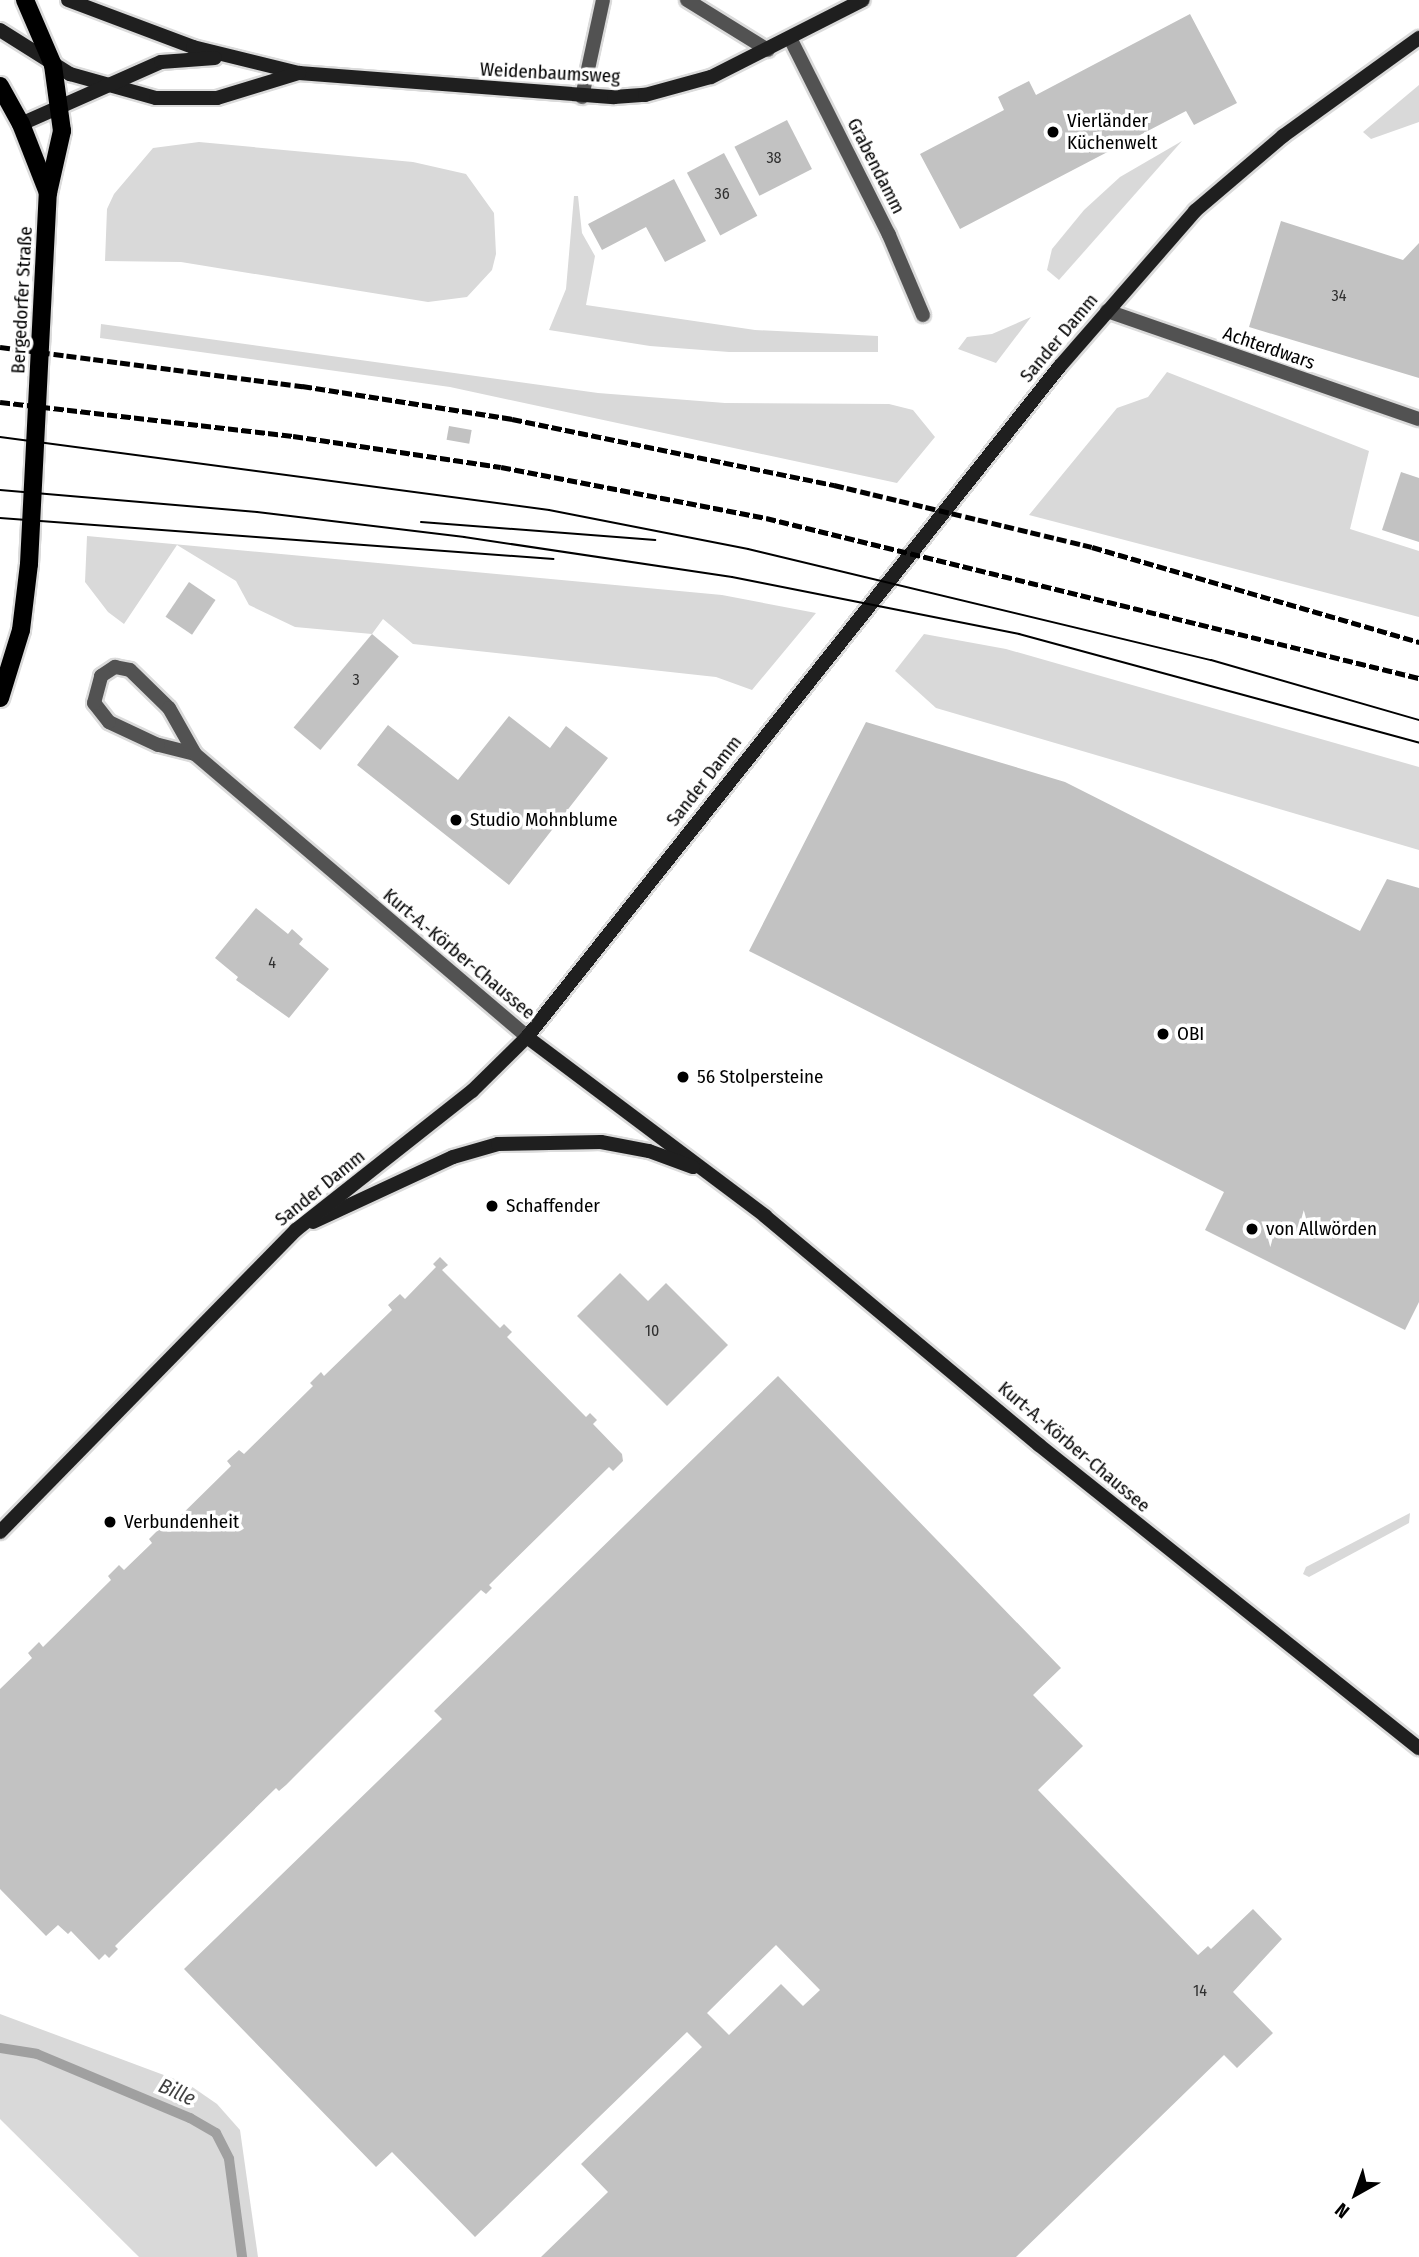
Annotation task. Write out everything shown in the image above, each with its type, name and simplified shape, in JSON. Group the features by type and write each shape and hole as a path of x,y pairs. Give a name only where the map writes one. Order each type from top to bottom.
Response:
{"main road":[{"name":"Bergedorfer Straße","path":"0,698 21,630 29,564 48,193 61,151 60,104 53,65 25,0"},
{"name":"Weidenbaumsweg","path":"68,0 193,47 299,74 582,97 645,95 711,77 863,0"},
{"path":"0,30 53,65 110,88"},
{"name":"Sander Damm","path":"0,1532 296,1230 472,1091 527,1037 848,629 1107,311 1223,184 1419,38"},
{"name":"Weidenbaumsweg","path":"21,124 60,104 110,88 138,71 177,59 255,61"},
{"name":"Weidenbaumsweg","path":"110,88 184,100 246,91 299,74"},
{"name":"Bergedorfer Straße","path":"0,86 21,124 48,193"},
{"name":"Kurt-A.-Körber-Chaussee","path":"527,1037 707,1172 1208,1582 1419,1748"},
{"name":"Kurt-A.-Körber-Chaussee","path":"296,1230 430,1166 498,1144 601,1142 649,1151 707,1172"}],"street":[{"path":"582,97 603,0"},
{"path":"687,0 768,50"},
{"name":"Grabendamm","path":"790,38 889,235 923,315"},
{"name":"Achterdwars","path":"1107,311 1419,419"},
{"name":"Kurt-A.-Körber-Chaussee","path":"195,754 158,745 109,722 94,703 101,676 115,667 130,670 169,708 195,754 527,1037"}],"shaded area":[{"path":"1419,85 1419,122 1371,139 1363,132"},
{"path":"1182,141 1059,280 1047,270 1052,249 1084,210 1120,177"},
{"path":"199,142 413,162 466,174 494,213 496,254 492,270 467,297 428,302 181,262 105,261 107,209 114,194 153,148"},
{"path":"574,196 578,196 582,233 595,256 586,305 755,330 878,336 878,352 729,352 650,346 549,330 566,289"},
{"path":"1031,317 996,363 958,349 967,337 992,334"},
{"path":"101,324 598,393 725,403 889,404 913,410 935,437 897,483 450,387 100,338"},
{"path":"1167,372 1369,451 1350,529 1419,551 1419,617 1029,515 1117,408 1148,397"},
{"path":"87,536 722,595 816,613 752,690 716,677 413,644 383,619 372,634 295,627 249,605 236,581 177,545 124,624 108,612 85,582"},
{"path":"924,634 1006,649 1419,767 1419,850 936,708 895,671"},
{"path":"1410,1513 1409,1523 1309,1577 1303,1574 1306,1567"},
{"path":"0,2014 188,2084 217,2104 240,2130 258,2257 139,2257 0,2119"}],"building":[{"name":"Vierländer Küchenwelt","path":"1190,14 1237,103 1194,125 1186,111 960,229 920,154 1004,110 998,97 1013,89 1029,81 1036,95"},
{"path":"787,120 812,169 759,196 734,147"},
{"path":"724,153 757,216 720,235 687,173"},
{"path":"674,179 706,241 665,262 646,227 602,250 588,224"},
{"path":"1281,221 1403,260 1419,243 1419,378 1249,327"},
{"path":"449,426 472,430 469,444 447,440"},
{"path":"1401,472 1419,478 1419,542 1382,530"},
{"path":"189,582 216,600 192,635 166,617"},
{"path":"372,634 399,656 320,750 294,727"},
{"path":"509,716 550,748 566,726 608,758 509,885 357,765 388,725 458,780"},
{"name":"OBI","path":"866,722 1065,782 1360,931 1387,879 1419,888 1419,1302 1405,1330 1205,1230 1224,1192 749,951"},
{"path":"256,908 288,934 292,929 303,939 299,944 329,969 289,1018 236,980 238,977 215,958"},
{"path":"440,1257 448,1265 442,1270 500,1328 504,1324 512,1332 507,1337 586,1417 590,1413 597,1420 593,1424 622,1454 623,1461 613,1471 609,1467 489,1585 492,1588 486,1594 481,1590 286,1785 279,1791 276,1788 115,1946 118,1949 109,1958 105,1954 99,1960 71,1931 68,1934 58,1925 46,1936 0,1889 0,1689 32,1658 28,1653 39,1642 43,1647 111,1580 108,1576 119,1565 124,1570 152,1543 149,1539 161,1527 165,1531 231,1466 227,1461 239,1450 244,1454 313,1386 310,1383 321,1372 324,1376 392,1310 388,1305 400,1294 405,1299 436,1267 433,1264"},
{"path":"620,1273 648,1301 666,1283 728,1345 667,1406 577,1316"},
{"path":"778,1376 1061,1668 1033,1695 1083,1746 1038,1790 1198,1955 1208,1946 1211,1949 1253,1909 1282,1939 1233,1992 1273,2033 1237,2068 1224,2055 1016,2257 541,2257 608,2192 581,2164 702,2047 687,2032 475,2237 392,2152 376,2167 184,1969 442,1719 434,1711","holes":["776,1945 820,1990 803,2006 781,1984 729,2035 707,2013"]}],"waterway":[{"name":"Bille","path":"0,2048 37,2054 190,2118 216,2133 229,2159 242,2257"}],"tram line":[{"path":"0,437 549,510 748,549 1211,660 1419,720"},
{"path":"0,490 257,512 464,537 732,577 1019,634 1419,743"},
{"path":"0,518 553,559"},
{"path":"421,522 655,540"}],"railway":[{"path":"0,347 302,386 512,419 834,485 1092,547 1419,642"},
{"path":"0,402 293,436 501,467 766,518 1419,678"}],"place":[{"name":"Vierländer Küchenwelt","path":"1053,132"},
{"name":"Studio Mohnblume","path":"456,820"},
{"name":"OBI","path":"1163,1034"},
{"name":"56 Stolpersteine","path":"683,1077"},
{"name":"Schaffender","path":"492,1206"},
{"name":"von Allwörden","path":"1252,1229"},
{"name":"Verbundenheit","path":"110,1522"}]}
